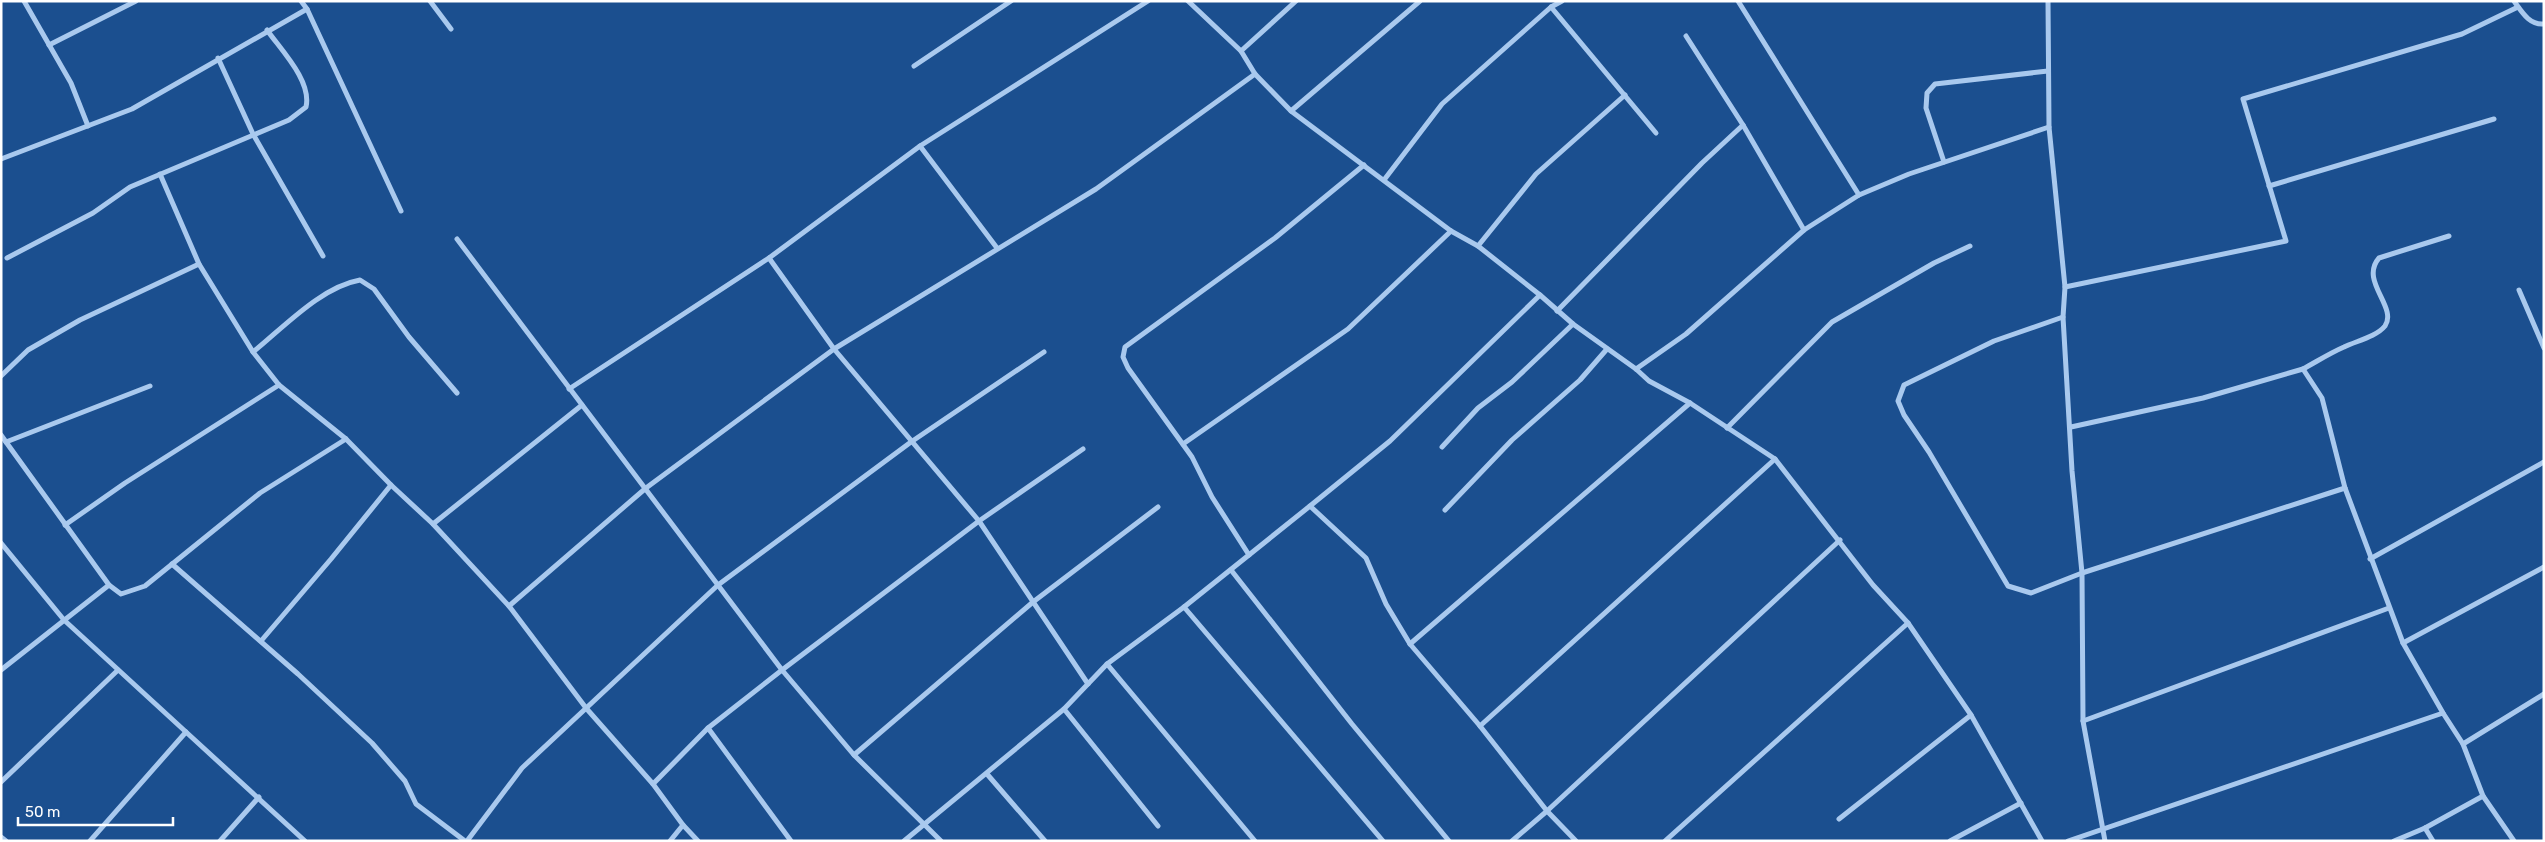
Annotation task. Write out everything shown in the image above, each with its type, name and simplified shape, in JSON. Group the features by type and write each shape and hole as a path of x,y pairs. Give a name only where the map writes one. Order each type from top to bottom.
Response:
{"street":[{"path":"24,1 71,83 88,126"},
{"path":"49,45 136,1"},
{"path":"301,1 307,9 401,211"},
{"path":"430,1 451,29"},
{"path":"914,66 1011,1"},
{"path":"569,389 769,258 920,146 1148,1"},
{"path":"1188,1 1241,51 1255,74 1291,111 1451,232 1478,246 1573,324 1636,369 1649,381 1690,403 1775,459 1840,540 1873,586 1908,623 1971,715 2042,841"},
{"path":"1241,51 1296,1"},
{"path":"1291,111 1420,1"},
{"path":"1384,180 1442,104 1551,7 1562,1"},
{"path":"1738,1 1859,196"},
{"path":"2048,1 2049,127 2065,287 2063,317 2071,428 2072,471 2082,573 2083,721 2105,841"},
{"path":"2514,1 2525,17 2536,24 2544,24"},
{"path":"1551,7 1656,133"},
{"path":"2065,287 2286,241 2243,100 2462,34 2518,7"},
{"path":"1,159 132,109 267,30 307,9"},
{"path":"7,258 93,213 130,187 289,120 306,107 308,98 304,84 267,30"},
{"path":"1686,36 1742,125 1804,230"},
{"path":"218,58 253,134 323,256"},
{"path":"1944,162 1926,108 1927,93 1935,84 2048,71"},
{"path":"508,606 646,488 834,349 1096,189 1255,74"},
{"path":"1478,246 1536,174 1625,95"},
{"path":"2269,186 2494,118"},
{"path":"1557,310 1742,125"},
{"path":"1636,369 1686,334 1804,230 1859,196 1944,162 2049,127"},
{"path":"920,146 997,248"},
{"path":"1249,555 1212,497 1192,457 1128,368 1123,357 1125,347 1275,238 1364,165"},
{"path":"160,174 199,264 253,352 279,385 346,439 390,485 433,524 508,606 586,708 653,784 683,825 698,841"},
{"path":"1182,444 1348,328 1451,232"},
{"path":"2071,428 2203,398 2303,369 2376,332 2385,325 2388,316 2373,276 2373,265 2379,258 2449,236"},
{"path":"457,239 782,670 854,755 941,841"},
{"path":"1727,428 1832,322 1934,263 1970,246"},
{"path":"769,258 834,349 910,442 979,521 1088,684"},
{"path":"1,376 28,350 80,320 199,264"},
{"path":"253,352 329,291 344,283 360,280 374,289 409,337 457,393"},
{"path":"2519,290 2544,348"},
{"path":"904,841 1064,709 1107,664 1184,608 1390,441 1540,295"},
{"path":"2063,317 1994,341 1904,385 1898,401 1904,415 1929,452 2008,586 2031,593 2082,573 2345,488"},
{"path":"1442,447 1478,408 1512,382 1573,324"},
{"path":"1445,510 1512,440 1580,380 1606,349"},
{"path":"172,564 261,641 372,743 405,781 416,804 466,841 522,768 718,585 910,442 1044,352"},
{"path":"2303,369 2322,398 2345,488 2403,643 2463,744 2483,796 2514,841"},
{"path":"65,525 125,483 279,385"},
{"path":"6,442 116,401 150,386"},
{"path":"1410,644 1690,403"},
{"path":"433,524 582,405"},
{"path":"1,434 109,585 121,594 132,592 145,586 260,493 346,439"},
{"path":"653,784 708,728 782,670 979,521 1083,449"},
{"path":"1480,726 1775,459"},
{"path":"2370,559 2544,462"},
{"path":"261,641 331,559 390,485"},
{"path":"1310,506 1366,558 1386,604 1410,644 1480,726 1547,811 1576,841"},
{"path":"854,755 1033,602 1158,507"},
{"path":"1512,841 1547,811 1840,540"},
{"path":"1,543 64,620 305,841"},
{"path":"2403,643 2544,567"},
{"path":"1230,570 1352,724 1449,841"},
{"path":"1,670 109,585"},
{"path":"1184,608 1383,841"},
{"path":"2083,721 2389,608"},
{"path":"1665,841 1908,623"},
{"path":"1107,664 1255,841"},
{"path":"1,782 118,670"},
{"path":"2463,744 2544,694"},
{"path":"1064,709 1158,826"},
{"path":"2068,841 2443,713"},
{"path":"1839,820 1971,715"},
{"path":"708,728 791,841"},
{"path":"90,841 186,732"},
{"path":"987,774 1045,841"},
{"path":"2394,841 2425,828 2483,796"},
{"path":"220,841 258,797"},
{"path":"1950,841 2021,803"},
{"path":"670,841 683,825"},
{"path":"2425,828 2433,841"},
{"path":"1,837 6,841"}]}
